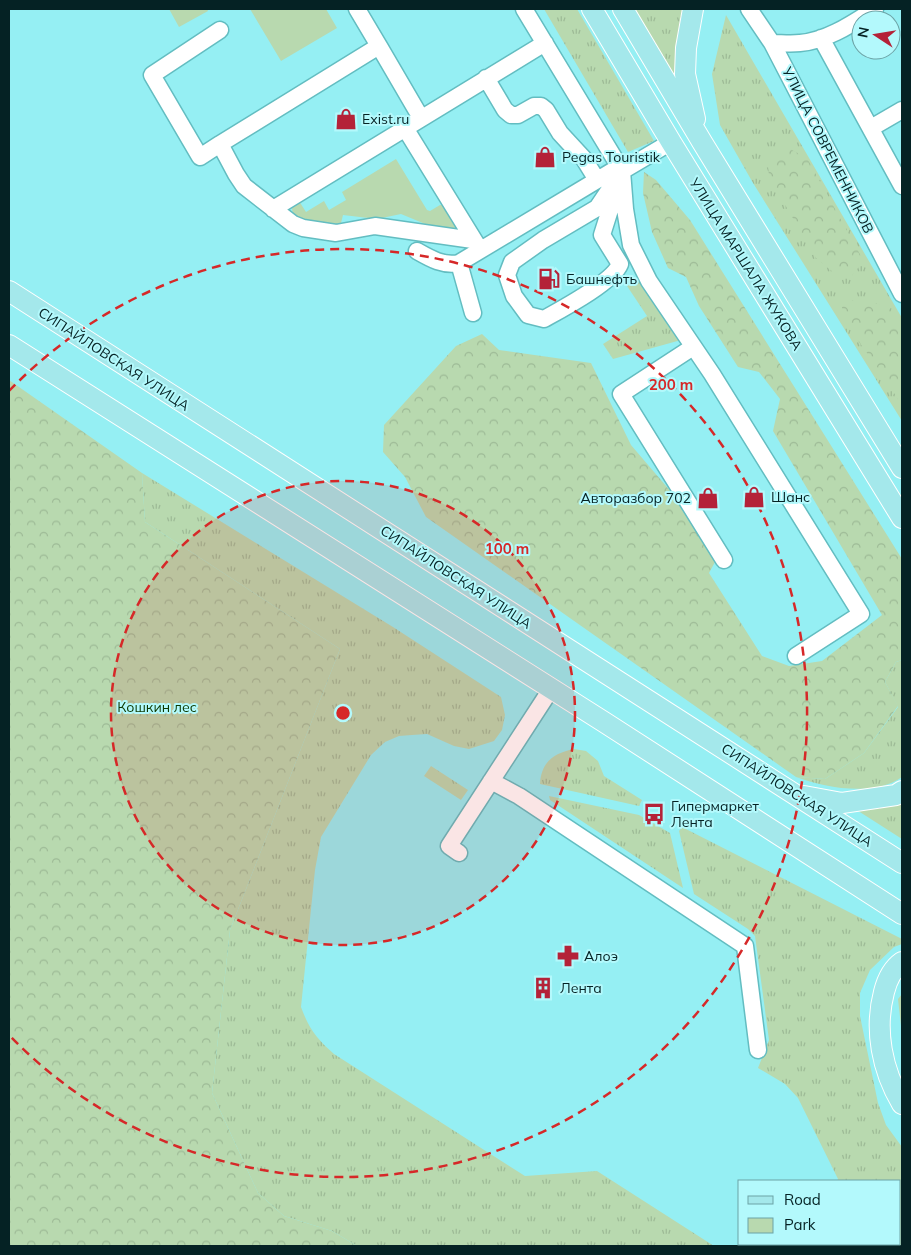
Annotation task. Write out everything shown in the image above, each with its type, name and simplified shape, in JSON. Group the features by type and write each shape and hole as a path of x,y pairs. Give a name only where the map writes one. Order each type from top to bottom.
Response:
{"main road":[{"name":"УЛИЦА МАРШАЛА ЖУКОВА","path":"592,9 671,142 902,518"},
{"name":"УЛИЦА МАРШАЛА ЖУКОВА","path":"623,9 702,142 902,468"},
{"path":"693,9 686,48 685,74 702,142"},
{"name":"СИПАЙЛОВСКАЯ УЛИЦА","path":"9,291 902,863"},
{"path":"9,345 552,689 902,914"},
{"path":"796,795 842,803 896,795 902,791"},
{"path":"902,962 888,979 882,999 879,1024 881,1049 887,1071 902,1104"}],"street":[{"path":"357,9 421,118"},
{"path":"524,9 620,169 631,245 649,281 712,374 861,614 796,656"},
{"name":"УЛИЦА СОВРЕМЕННИКОВ","path":"749,9 772,43 902,294"},
{"path":"772,43 801,43 821,38 841,29 875,9"},
{"path":"220,30 152,75 200,157 379,46"},
{"path":"821,38 902,186"},
{"path":"272,209 545,43"},
{"path":"486,78 510,115 518,115 534,106 541,106 546,110 560,133 587,164 597,180"},
{"path":"871,128 902,110"},
{"path":"405,128 477,245"},
{"path":"417,251 438,262 446,264 459,263 477,245 671,142"},
{"path":"220,144 239,180 272,209 293,224 311,229 342,233 366,226 375,226 477,245"},
{"path":"620,169 602,235 620,264 618,270 590,291 544,319 528,315 514,296 507,275 512,262 543,240 596,208 620,169"},
{"path":"459,263 473,313"},
{"path":"693,347 621,394 724,560"},
{"path":"459,853 449,846 552,689"},
{"path":"491,781 519,796 746,946 758,1050"}],"green space":[{"path":"169,9 207,9 208,11 179,27"},
{"path":"250,9 326,9 337,28 281,61"},
{"path":"544,9 577,9 654,141 628,152"},
{"path":"634,9 689,9 679,88"},
{"path":"726,15 902,318 902,421 753,183 720,125 712,74"},
{"path":"790,149 807,158 862,258 858,268 850,278 839,277 816,258 769,177 768,163 777,153"},
{"path":"396,159 427,210 430,211 443,205 458,228 430,226 401,214 377,219 343,215 340,227 326,226 303,222 293,214 292,207 299,201 306,212 324,201 329,210 346,200 342,192"},
{"path":"644,172 656,180 690,220 902,559 902,660 896,662 885,682 898,706 864,753 825,779 796,777 426,517 405,477 383,452 384,425 456,346 482,334 499,350 591,363 631,445 678,500 715,562 709,573 762,656 789,666 822,661 882,615 773,431 780,399 759,372 738,367 699,306 686,277 668,268 652,232 643,193"},
{"path":"641,277 681,340 613,359 603,344 647,316 627,286"},
{"path":"838,298 890,306 902,329 902,406 883,375 854,335"},
{"name":"Кошкин лес","path":"9,380 142,473 145,522 340,649 230,930 212,1093 258,1193 284,1216 332,1231 357,1246 9,1246"},
{"path":"142,473 393,627 501,697 505,715 502,730 494,741 469,749 454,746 427,734 399,736 385,742 371,755 321,837 315,870 301,1007 314,1033 334,1054 525,1176 597,1171 714,1246 357,1246 332,1231 284,1216 258,1193 212,1093 230,930 340,649 145,522"},
{"path":"902,660 902,777 878,787 850,789 796,777 825,779 864,753 898,707 885,682 896,662"},
{"path":"574,749 586,751 598,761 604,776 642,800 639,806 540,784 546,764 560,753"},
{"path":"431,766 468,790 461,800 424,776"},
{"path":"549,796 639,815 670,833 683,888 550,800"},
{"path":"902,798 902,839 852,807"},
{"path":"682,827 902,939 902,944 894,947 870,970 860,993 860,1016 878,1103 886,1125 902,1147 902,1213 901,1180 838,1180 798,1098 785,1084 758,1068 769,1040 755,936 748,929 694,894 679,831"},
{"path":"902,994 902,1035 898,999"},
{"path":"902,1213 902,1246 865,1246 901,1245"},
{"path":"785,1245 865,1245 865,1246"}],"place":[{"name":"Exist.ru","path":"346,119"},
{"name":"Pegas Touristik","path":"545,157"},
{"name":"Башнефть","path":"549,279"},
{"name":"Шанс","path":"754,497"},
{"name":"Авторазбор 702","path":"708,498"},
{"name":"Гипермаркет Лента","path":"654,814"},
{"name":"Алоэ","path":"568,956"},
{"name":"Лента","path":"543,988"}]}
